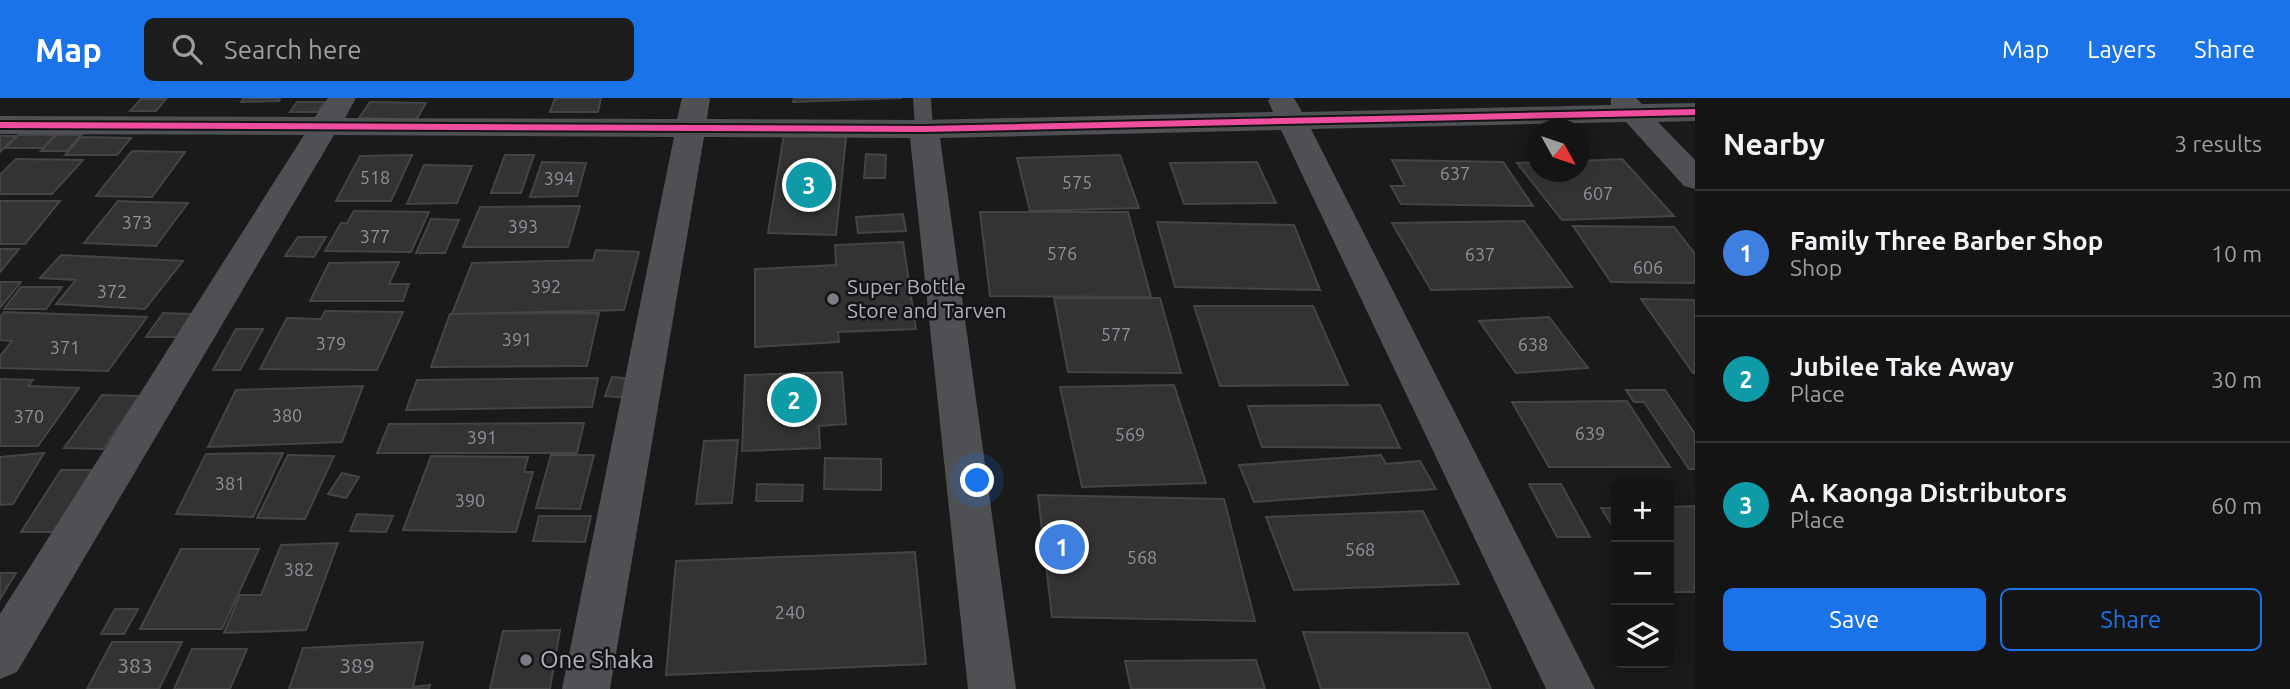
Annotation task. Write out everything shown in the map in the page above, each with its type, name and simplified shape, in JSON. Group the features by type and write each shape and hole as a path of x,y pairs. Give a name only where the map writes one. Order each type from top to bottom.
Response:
{"street":[{"path":"1626,105 1695,179"},
{"path":"0,125 333,113 923,113 1626,105 1695,112"},
{"path":"1286,109 1572,689"},
{"path":"0,656 333,113"},
{"path":"923,113 992,689"},
{"path":"586,689 694,114"}],"building":[{"path":"244,98 280,98 279,101 241,102"},
{"path":"555,98 601,98 598,112 550,112"},
{"path":"794,98 902,98 793,102"},
{"path":"141,99 166,99 156,111 130,111"},
{"path":"297,102 324,102 318,112 290,112"},
{"path":"370,102 426,103 416,120 359,118"},
{"path":"784,134 846,137 836,235 768,233"},
{"path":"18,135 55,135 43,148 6,148"},
{"path":"56,135 81,135 67,151 41,151"},
{"path":"0,136 16,136 0,152"},
{"path":"81,137 131,138 117,155 65,155"},
{"path":"132,151 185,152 152,197 96,196"},
{"path":"866,154 886,155 885,178 864,178"},
{"path":"412,155 391,201 336,201 360,156"},
{"path":"505,155 534,155 521,193 491,193"},
{"path":"1120,155 1139,208 1030,211 1017,158"},
{"path":"16,159 83,160 52,194 0,194 0,175"},
{"path":"1622,159 1674,216 1562,220 1532,182 1590,182 1590,161"},
{"path":"1392,160 1503,162 1533,206 1401,204 1391,186 1405,186"},
{"path":"542,162 586,163 577,196 530,197"},
{"path":"1257,162 1276,203 1184,204 1170,163"},
{"path":"1517,163 1527,163 1527,176"},
{"path":"424,165 472,166 457,203 407,204"},
{"path":"0,201 60,201 25,244 0,244"},
{"path":"118,201 188,203 156,246 84,243"},
{"path":"580,206 568,247 463,247 480,207"},
{"path":"354,211 429,212 411,252 325,251 341,223 347,223"},
{"path":"980,212 1128,212 1151,297 990,296"},
{"path":"903,214 906,231 858,233 856,217"},
{"path":"431,219 459,220 445,253 416,253"},
{"path":"1524,221 1572,287 1431,290 1392,223"},
{"path":"1157,222 1294,225 1320,290 1175,287"},
{"path":"1573,226 1674,227 1695,254 1695,283 1611,282"},
{"path":"298,237 326,237 314,257 285,256"},
{"name":"Super Bottle Store and Tarven","path":"903,242 916,329 838,332 839,342 755,347 755,269 836,265 835,245"},
{"path":"0,249 19,249 0,272"},
{"path":"596,250 639,252 624,310 452,314 472,263 593,260"},
{"path":"61,255 183,261 145,309 56,304 76,280 40,278"},
{"path":"399,262 389,284 409,284 403,301 310,301 329,263"},
{"path":"0,282 21,282 0,308"},
{"path":"21,287 62,287 46,309 4,309"},
{"path":"1054,298 1160,298 1181,373 1068,372"},
{"path":"1641,299 1695,300 1695,373 1693,373"},
{"path":"1194,306 1313,306 1348,385 1220,386"},
{"path":"325,311 403,312 377,370 260,369 287,318 321,319"},
{"path":"4,312 147,317 108,371 0,368 0,356 12,341 0,340 0,317"},
{"path":"163,313 191,314 177,337 146,337"},
{"path":"599,313 587,366 431,367 450,314"},
{"path":"1549,317 1588,368 1516,373 1479,321"},
{"path":"236,329 263,329 240,370 213,370"},
{"path":"842,372 846,424 819,426 820,448 742,451 745,375"},
{"path":"612,377 635,379 630,398 605,396"},
{"path":"598,378 592,407 406,410 417,380"},
{"path":"0,379 33,380 28,386 79,388 38,446 0,446"},
{"path":"1174,385 1206,483 1082,487 1060,387"},
{"path":"363,386 342,442 208,447 236,390"},
{"path":"1626,390 1665,390 1695,434 1695,469 1689,469 1644,402 1634,402"},
{"path":"102,395 139,396 103,449 64,448"},
{"path":"1627,401 1670,467 1549,467 1512,402"},
{"path":"1380,405 1400,448 1262,447 1248,406"},
{"path":"584,423 577,453 377,453 389,424"},
{"path":"738,440 732,503 696,504 704,441"},
{"path":"44,453 13,504 0,505 0,457"},
{"path":"283,453 253,517 176,514 206,454"},
{"path":"288,455 334,456 305,519 257,518"},
{"path":"551,455 594,455 580,509 536,508"},
{"path":"1381,455 1386,464 1420,461 1436,489 1254,502 1239,465"},
{"path":"431,456 528,457 524,472 533,472 516,532 403,530"},
{"path":"825,458 881,459 881,490 824,489"},
{"path":"61,470 97,470 59,532 21,532"},
{"path":"342,473 359,477 346,498 328,494"},
{"path":"757,484 803,485 802,501 756,501"},
{"path":"1529,484 1561,484 1590,537 1557,537"},
{"path":"1038,495 1224,499 1255,621 1052,617"},
{"path":"1695,506 1695,592 1674,592 1674,507"},
{"path":"1601,508 1611,508 1611,524"},
{"path":"1423,511 1459,584 1294,590 1266,517"},
{"path":"357,514 393,516 386,532 350,531"},
{"path":"539,516 591,516 585,542 533,541"},
{"path":"338,543 306,630 224,633 240,595 261,595 281,545"},
{"path":"181,549 259,549 222,629 140,629"},
{"path":"915,552 926,664 666,675 676,561"},
{"path":"0,573 16,573 0,599"},
{"path":"115,609 138,609 124,634 101,634"},
{"name":"One Shaka","path":"560,630 550,689 490,689 503,631"},
{"path":"1303,632 1467,633 1491,689 1321,689"},
{"path":"112,642 182,642 159,689 87,689"},
{"path":"423,642 413,687 430,685 429,689 289,689 303,648"},
{"path":"192,649 247,649 230,689 174,689"},
{"path":"1256,660 1265,689 1131,689 1125,661"}],"cycle path":[{"path":"0,125 924,129 1695,112"}],"place":[{"name":"A. Kaonga Distributors","path":"809,185"},
{"name":"Super Bottle Store and Tarven","path":"833,299"},
{"name":"Jubilee Take Away","path":"794,400"},
{"name":"Family Three Barber Shop","path":"1062,547"},
{"name":"One Shaka","path":"526,660"}]}
